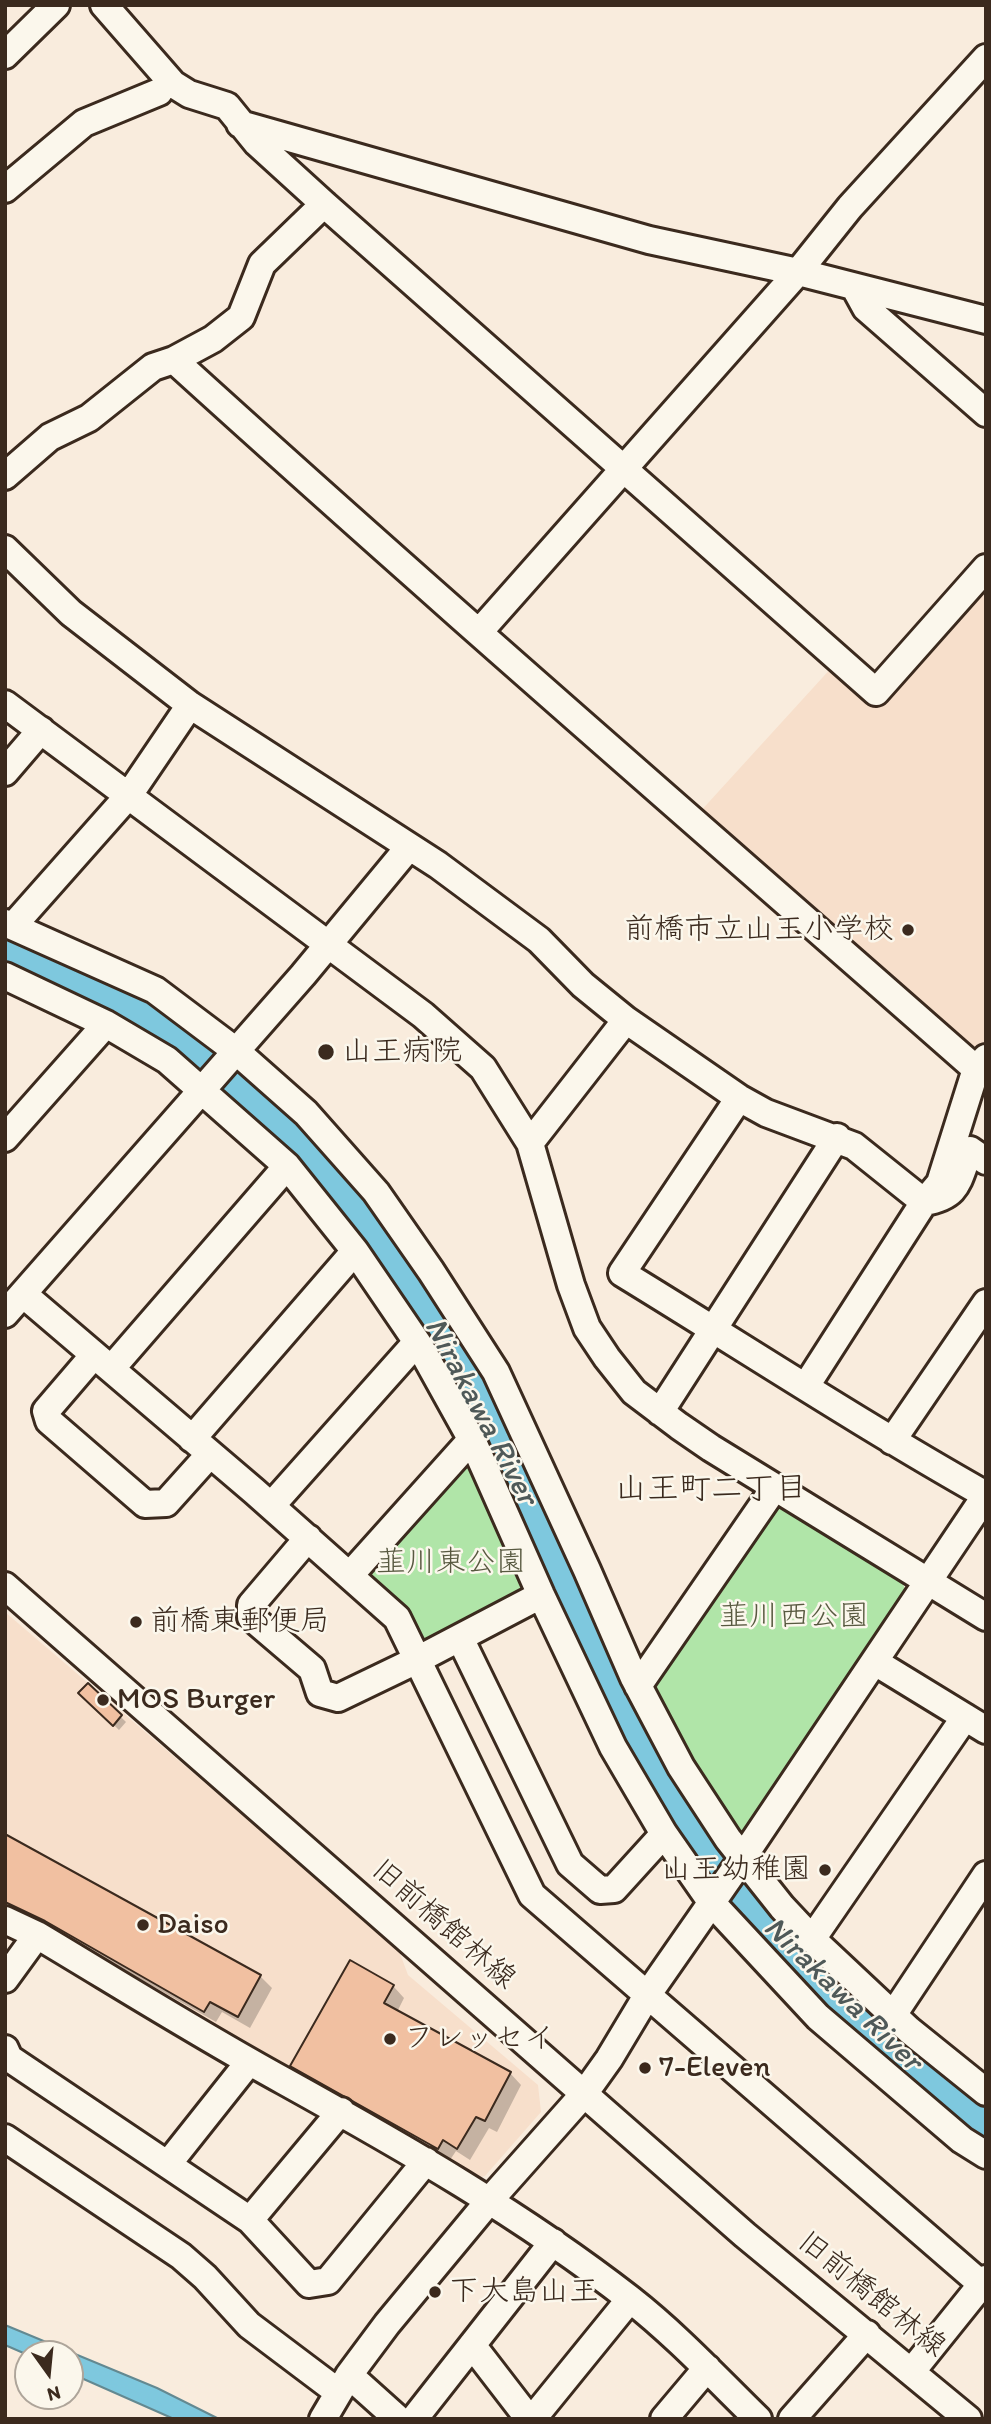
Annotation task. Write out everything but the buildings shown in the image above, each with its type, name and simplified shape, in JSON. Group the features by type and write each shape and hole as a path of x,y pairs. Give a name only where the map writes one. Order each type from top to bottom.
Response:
{"street":[{"path":"5,55 56,5"},
{"path":"83,5 159,92 197,113 649,240 798,272 986,320"},
{"path":"104,5 173,84 188,94 228,106 257,143 324,204 876,692 986,568"},
{"path":"480,631 798,272 850,206 986,58"},
{"path":"5,189 84,123 159,92"},
{"path":"5,476 50,437 89,418 153,367 174,360 213,339 241,317 262,264 324,204"},
{"path":"855,288 866,308 986,413"},
{"path":"174,360 365,533 981,1063 940,1183 923,1202 806,1385"},
{"path":"5,549 71,613 190,705 438,865 539,940 583,985 626,1020 739,1098 766,1113 837,1137 855,1146 923,1202 943,1199 953,1192 970,1150 986,1161"},
{"path":"5,704 423,1015 483,1069 530,1143 571,1285 587,1328 634,1392 711,1448 986,1617"},
{"path":"190,705 129,795 9,925 155,990 306,1113 376,1192 496,1372 638,1686 681,1767 739,1864 812,1939 894,2015 983,2082"},
{"path":"5,772 41,730"},
{"path":"409,847 303,975 14,1304 102,1362 397,1618 532,1895 984,2284 912,2371"},
{"path":"5,976 106,1024 167,1060 288,1166 355,1251 417,1342 472,1439 541,1595 613,1747 664,1834 818,2017 962,2140 986,2155"},
{"path":"530,1143 626,1020"},
{"path":"5,1138 106,1024"},
{"path":"323,2419 343,2384 387,2324 489,2201 584,2094 609,2059 648,1994 716,1898 986,1495 892,1441 622,1272 739,1098"},
{"path":"660,1412 837,1137"},
{"path":"288,1166 102,1362 46,1411 48,1421 145,1504 166,1503 201,1446 355,1251"},
{"path":"892,1441 986,1303"},
{"path":"271,1506 417,1342"},
{"path":"350,1575 472,1439"},
{"path":"638,1686 775,1487"},
{"path":"308,1538 251,1605 251,1617 312,1670 320,1693 338,1698 541,1595"},
{"name":"旧前橋館林線","path":"5,1586 745,2235 968,2419"},
{"path":"460,1637 570,1864 600,1890 614,1889 664,1834"},
{"path":"812,1939 976,1724 875,1662"},
{"path":"894,2015 986,1875"},
{"path":"5,1920 37,1935 250,2062 341,2111 426,2161 553,2242 666,2329 758,2419"},
{"path":"5,1979 37,1935"},
{"path":"5,2049 9,2058 250,2220 309,2284 328,2281 426,2161"},
{"path":"168,2164 250,2062"},
{"path":"250,2220 341,2111"},
{"path":"5,2138 181,2256 205,2277 249,2325 398,2419"},
{"path":"414,2419 553,2242"},
{"path":"472,2345 530,2419 630,2299"},
{"path":"792,2419 867,2334"},
{"path":"664,2419 707,2368"}],"shaded area":[{"name":"前橋市立山王小学校","path":"986,580 986,1046 978,1055 698,814 833,666 874,702"},
{"path":"5,1612 398,1948 408,1975 538,2085 541,2112 485,2176 471,2179 5,1910"}],"green space":[{"name":"韮川東公園","path":"462,1459 474,1462 528,1585 523,1596 424,1645 365,1580 364,1568"},
{"name":"韮川西公園","path":"780,1506 903,1584 907,1595 746,1834 735,1835 652,1696 651,1688 767,1509"}],"water":[{"path":"5,2325 41,2340 14,2340 14,2349 5,2345"},
{"path":"84,2358 157,2388 219,2419 174,2419 84,2379"}],"waterway":[{"name":"Nirakawa River","path":"5,952 87,990 163,1032 246,1094 324,1166 373,1230 452,1350 534,1514 628,1722 693,1833 796,1960 862,2024 964,2113 986,2128"}],"place":[{"name":"前橋市立山王小学校","path":"908,930"},
{"name":"山王病院","path":"326,1052"},
{"name":"前橋東郵便局","path":"136,1622"},
{"name":"MOS Burger","path":"103,1700"},
{"name":"山王幼稚園","path":"825,1870"},
{"name":"Daiso","path":"143,1925"},
{"name":"フレッセイ","path":"390,2039"},
{"name":"7-Eleven","path":"645,2068"},
{"name":"下大島山王","path":"435,2292"}],"district":[{"name":"山王町二丁目","path":"711,1490"}]}
